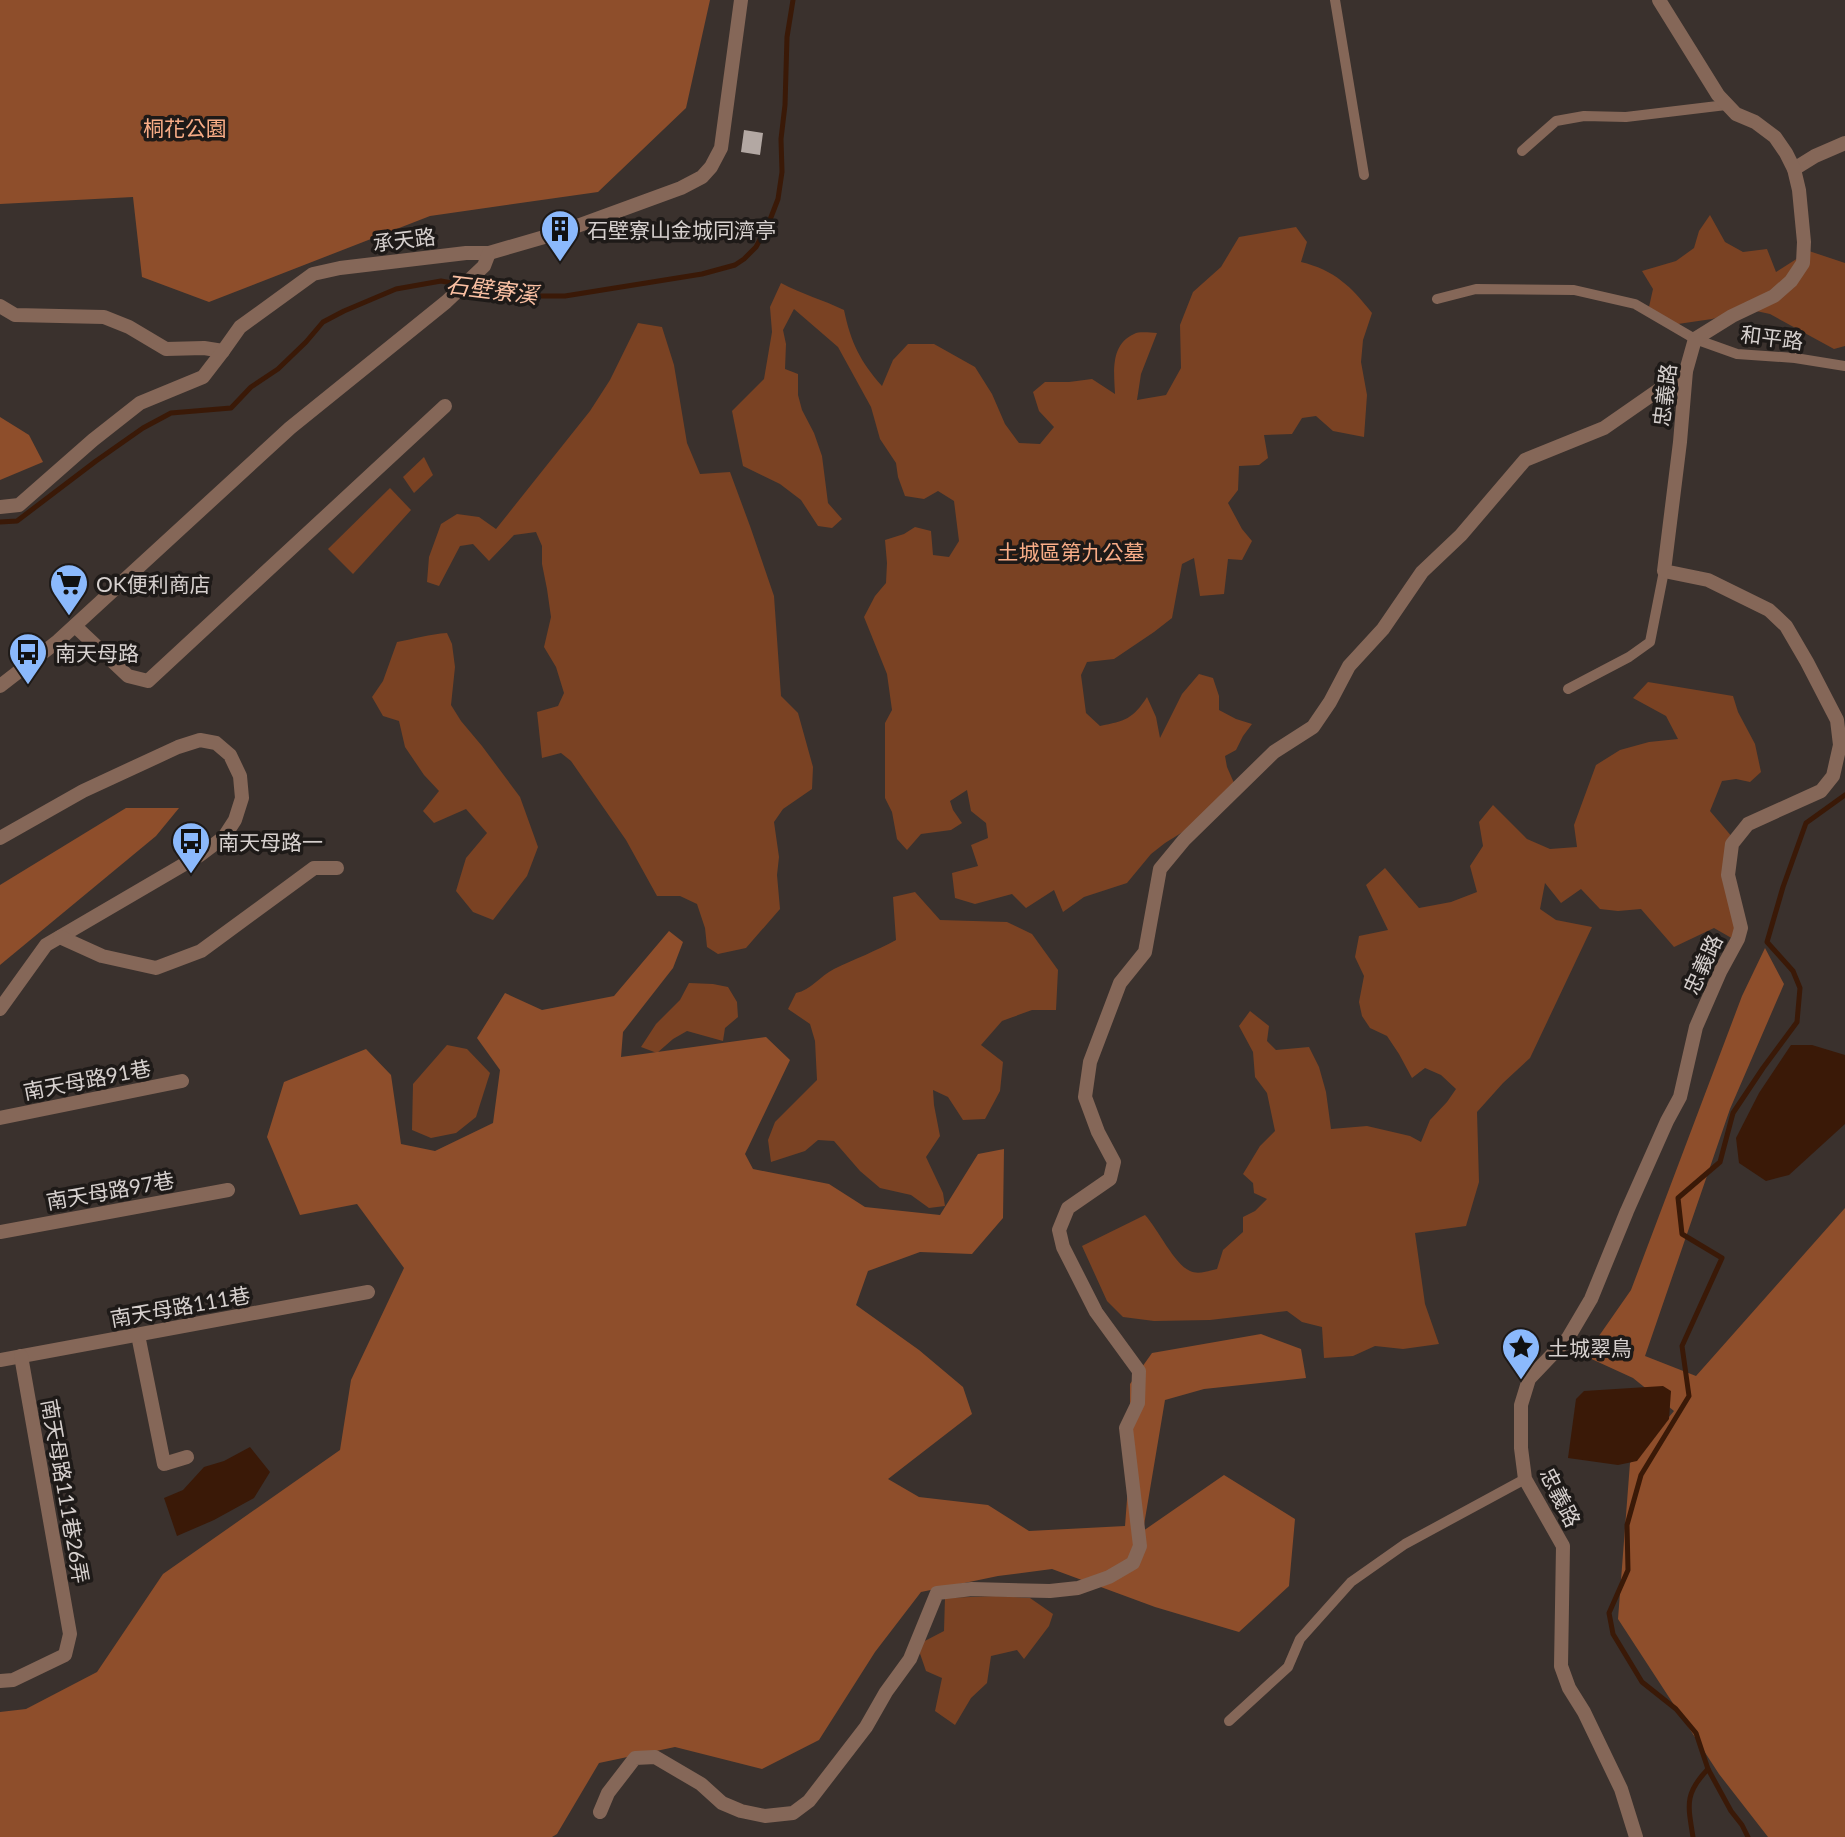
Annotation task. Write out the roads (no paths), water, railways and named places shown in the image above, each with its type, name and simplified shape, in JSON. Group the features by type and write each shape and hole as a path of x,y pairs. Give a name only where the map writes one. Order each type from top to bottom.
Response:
{"street":[{"name":"承天路","path":"0,507 19,505 139,404 203,377 240,327 313,274 466,253 486,259 681,188 702,177 721,148 741,0"},
{"name":"忠義路","path":"1636,1837 1621,1789 1584,1712 1569,1688 1561,1666 1563,1546 1525,1479 1521,1448 1521,1405 1529,1379 1568,1338 1591,1299 1632,1200 1680,1097 1696,1027 1741,928 1728,875 1732,844 1748,824 1821,791 1833,776 1840,745 1837,720 1787,626 1769,610 1708,580 1664,571 1686,371 1695,339 1732,316 1774,296 1791,282 1802,263 1804,242 1799,190 1794,169 1775,137 1726,105 1659,0"},
{"path":"1794,169 1845,143"},
{"path":"0,686 75,626 290,428 446,302 486,259"},
{"path":"0,306 15,315 104,317 129,327 166,349 204,348 223,351"},
{"path":"600,1812 608,1793 635,1758 655,1757 701,1784 722,1803 735,1810 765,1816 793,1813 809,1801 866,1727 886,1692 910,1659 937,1593 972,1589 1050,1591 1078,1588 1108,1577 1133,1563 1140,1546 1126,1428 1138,1403 1139,1371 1096,1312 1063,1247 1059,1230 1068,1208 1110,1179 1114,1162 1098,1132 1085,1097 1090,1062 1120,984 1145,952 1160,869 1184,840 1274,752 1313,727 1349,666 1383,629 1422,572 1461,535 1525,460 1604,428 1686,371"},
{"path":"75,626 128,676 148,681 444,406"},
{"path":"0,838 83,790 178,747 200,740 216,743 230,755 240,776 242,798 235,820 224,837 200,855 46,945 0,1009"},
{"path":"60,936 102,956 156,968 201,951 314,868 337,867"},
{"name":"南天母路91巷","path":"0,1118 182,1081"},
{"name":"南天母路97巷","path":"0,1232 228,1190"},
{"name":"南天母路111巷","path":"0,1360 368,1293"},
{"path":"138,1335 164,1464 187,1457"},
{"name":"南天母路111巷26弄","path":"0,1681 13,1680 65,1655 70,1634 21,1356"}],"lane":[{"path":"1335,0 1364,175"},
{"path":"1522,151 1556,121 1584,116 1626,117 1726,105"},
{"name":"和平路","path":"1437,299 1476,289 1574,290 1634,304 1695,339 1737,354 1795,358 1845,366"},
{"path":"1568,689 1629,657 1650,642 1664,571"},
{"path":"1229,1721 1288,1667 1300,1639 1351,1582 1405,1544 1525,1479"}],"waterway":[{"name":"石壁寮溪","path":"0,522 17,521 143,428 171,413 231,408 251,387 278,369 323,322 396,289 441,281 523,296 565,296 702,274 735,265 756,247 778,199 782,172 781,139 787,37 793,0"},
{"path":"1693,1837 1691,1793 1708,1769 1696,1733 1676,1709 1642,1682 1613,1634 1609,1613 1628,1570 1627,1525 1641,1475 1689,1396 1682,1346 1722,1258 1682,1234 1678,1198 1720,1162 1733,1113 1797,1022 1800,988 1793,971 1767,942 1806,823 1845,795"},
{"path":"1708,1769 1748,1837"}],"place":[{"name":"石壁寮山金城同濟亭","path":"560,263"},
{"name":"OK便利商店","path":"69,617"},
{"name":"南天母路","path":"28,686"},
{"name":"南天母路一","path":"191,875"},
{"name":"土城翠鳥","path":"1521,1381"}],"park label":[{"name":"桐花公園","path":"185,127"},
{"name":"土城區第九公墓","path":"1071,551"}]}
